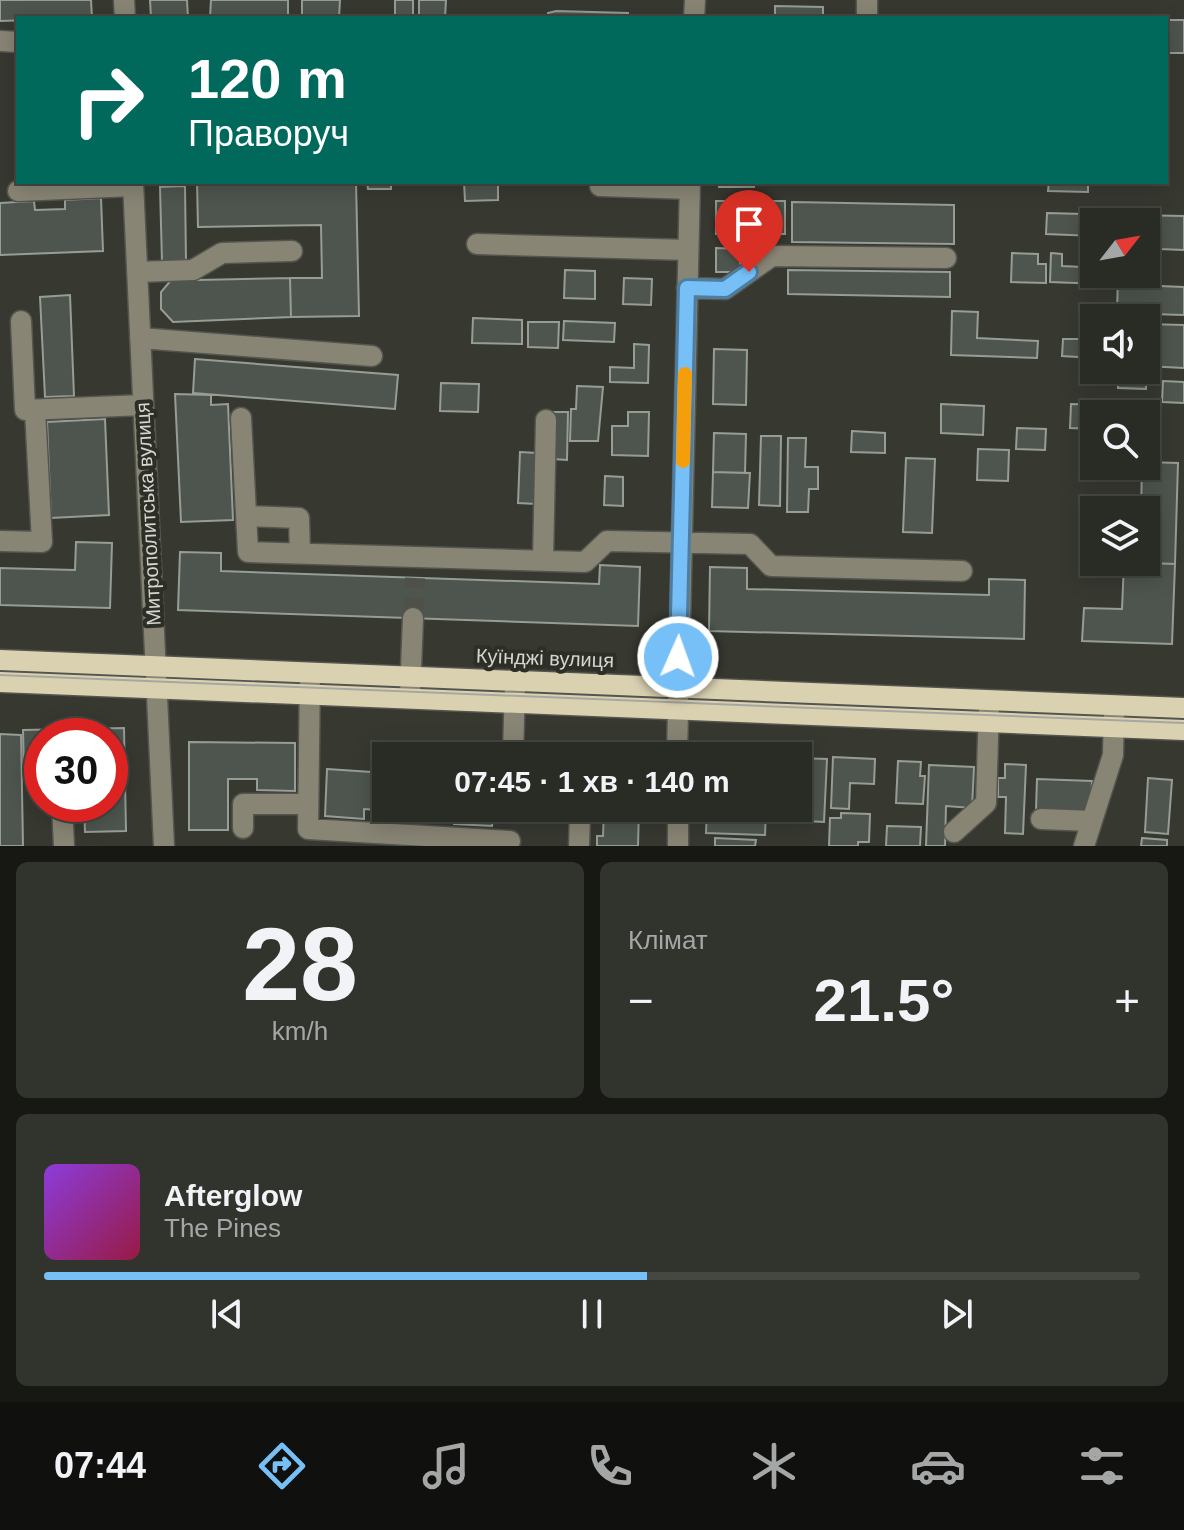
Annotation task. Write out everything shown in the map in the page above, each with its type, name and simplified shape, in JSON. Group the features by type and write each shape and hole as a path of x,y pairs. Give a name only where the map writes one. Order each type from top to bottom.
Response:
{"main road":[{"name":"Куїнджі вулиця","path":"0,660 1184,708"},
{"path":"0,682 1184,730"}],"street":[{"path":"18,191 133,184"},
{"name":"Митрополитська вулиця","path":"133,184 164,846"},
{"path":"600,184 690,185 677,742"},
{"path":"477,244 688,250"},
{"path":"137,272 193,270 222,253 292,251"},
{"path":"687,288 725,289 772,256 946,258"},
{"path":"21,321 25,410 143,405"},
{"path":"140,338 372,356"},
{"path":"0,541 42,542 35,410"},
{"path":"241,418 248,552 585,562 607,541 681,542 750,544 771,566 962,571"},
{"path":"543,560 546,420"},
{"path":"246,516 299,518 300,553"},
{"path":"415,578 416,557"},
{"path":"410,699 413,618"},
{"path":"310,673 308,829 375,839 510,843 511,822"},
{"path":"513,742 515,681"},
{"path":"954,832 986,803 989,701"},
{"path":"1084,846 1113,755 1115,706"},
{"path":"243,828 243,804 308,804"},
{"path":"1041,819 1092,821"},
{"path":"63,822 64,846"},
{"path":"579,846 580,822"},
{"path":"678,822 678,846"}],"building":[{"path":"0,0 91,0 92,16 16,16 16,20 0,21"},
{"path":"150,0 187,0 188,16 151,16"},
{"path":"211,0 288,0 288,16 210,16"},
{"path":"302,0 340,0 339,16 302,16"},
{"path":"395,0 413,0 413,16 395,16"},
{"path":"419,0 446,0 445,16 419,16"},
{"path":"775,6 823,7 823,16 775,16"},
{"path":"548,13 628,13 628,16 548,16"},
{"path":"1168,20 1184,20 1184,53 1168,53"},
{"path":"197,184 356,184 359,316 291,317 290,278 322,278 321,225 198,227"},
{"path":"367,184 391,184 391,189 368,189"},
{"path":"464,184 498,184 498,200 465,201"},
{"path":"719,184 754,184 754,187 719,187"},
{"path":"1049,184 1088,184 1088,192 1048,191"},
{"path":"185,186 186,261 162,262 160,187"},
{"path":"101,198 103,251 0,255 0,203 34,201 35,210 65,209 65,200"},
{"path":"716,201 785,201 785,234 716,234"},
{"path":"792,202 954,205 954,244 792,242"},
{"path":"1047,213 1080,214 1080,235 1046,234"},
{"path":"1160,216 1184,216 1184,250 1160,249"},
{"path":"716,248 740,249 740,272 716,272"},
{"path":"1012,253 1038,254 1038,264 1046,264 1046,283 1011,282"},
{"path":"1051,253 1062,254 1062,266 1080,267 1080,283 1050,282"},
{"path":"565,270 595,271 595,299 564,298"},
{"path":"788,270 950,272 950,297 788,294"},
{"path":"189,277 197,280 290,278 291,317 173,322 161,309 161,292 172,279"},
{"path":"624,278 652,279 651,305 623,304"},
{"path":"1184,287 1184,315 1160,314 1160,304 1117,304 1118,288"},
{"path":"70,295 74,396 45,397 40,297"},
{"path":"952,311 978,312 977,338 1038,341 1037,358 951,355"},
{"path":"473,318 522,320 522,344 472,343"},
{"path":"564,321 615,323 614,342 563,340"},
{"path":"528,322 559,322 558,348 528,347"},
{"path":"1160,324 1184,325 1184,368 1160,367"},
{"path":"1063,339 1080,339 1080,357 1062,356"},
{"path":"634,344 649,345 648,383 610,382 610,367 634,368"},
{"path":"714,349 747,350 746,405 713,404"},
{"path":"195,359 398,375 395,409 193,393"},
{"path":"1163,381 1184,382 1184,403 1162,402"},
{"path":"441,383 479,384 478,412 440,411"},
{"path":"1118,384 1146,384 1146,389 1118,388"},
{"path":"577,386 603,387 598,441 570,441 571,409 576,409"},
{"path":"175,394 211,395 211,405 228,404 233,520 181,522"},
{"path":"941,404 984,406 983,435 941,433"},
{"path":"1071,404 1080,404 1080,428 1070,428"},
{"path":"554,412 568,412 567,460 553,459"},
{"path":"628,412 649,412 648,456 612,455 612,426 628,426"},
{"path":"105,419 109,515 51,518 47,422"},
{"path":"1017,428 1046,429 1045,450 1016,449"},
{"path":"852,431 885,433 885,453 851,452"},
{"path":"714,433 746,434 745,473 713,472"},
{"path":"761,436 781,436 780,506 759,505"},
{"path":"788,438 806,438 805,467 818,467 818,489 809,489 808,512 787,512"},
{"path":"978,449 1009,450 1008,481 977,480"},
{"path":"520,452 537,453 536,504 518,503"},
{"path":"906,458 935,459 932,533 903,532"},
{"path":"1160,462 1178,463 1175,564 1160,564 1160,496 1141,496 1142,480 1160,480"},
{"path":"713,472 750,473 748,508 712,507"},
{"path":"605,476 623,477 623,506 604,505"},
{"path":"76,542 112,543 110,608 0,605 0,568 75,570"},
{"path":"180,552 221,553 221,571 599,584 600,565 640,567 638,626 178,610"},
{"path":"1160,563 1175,564 1172,644 1082,641 1084,608 1122,609 1123,576 1160,576"},
{"path":"710,567 747,568 747,589 989,595 989,579 1025,580 1024,639 709,631"},
{"path":"0,734 21,735 23,846 0,846"},
{"path":"189,742 295,743 295,791 257,790 257,779 228,779 228,830 189,830"},
{"path":"833,757 875,759 874,784 850,783 849,809 831,808"},
{"path":"812,758 827,759 824,822 812,821"},
{"path":"898,761 921,762 920,776 925,776 923,804 896,803"},
{"path":"1005,764 1026,765 1023,834 1005,833 1006,797 998,797 998,778 1005,778"},
{"path":"929,765 974,767 972,808 946,806 945,846 926,846"},
{"path":"327,769 372,772 372,810 364,809 364,819 325,816"},
{"path":"1148,778 1172,780 1168,834 1145,832"},
{"path":"1037,779 1092,781 1091,812 1036,810"},
{"path":"841,813 870,814 869,842 858,842 858,846 829,846 830,818 841,818"},
{"path":"85,822 126,822 126,831 85,832"},
{"path":"454,822 492,822 492,826"},
{"path":"604,822 639,822 638,846 597,846 597,836 603,836"},
{"path":"706,822 765,822 765,835 706,833"},
{"path":"887,826 921,827 920,846 886,846"},
{"path":"715,838 756,840 755,846 715,846"},
{"path":"1142,838 1167,840 1167,846 1141,846"}],"tunnel":[{"path":"413,618 415,578"}],"tram line":[{"path":"0,675 1184,723"}],"slow traffic":[{"path":"683,461 685,374"}],"route":[{"path":"678,657 687,288 725,289 749,272"}]}
